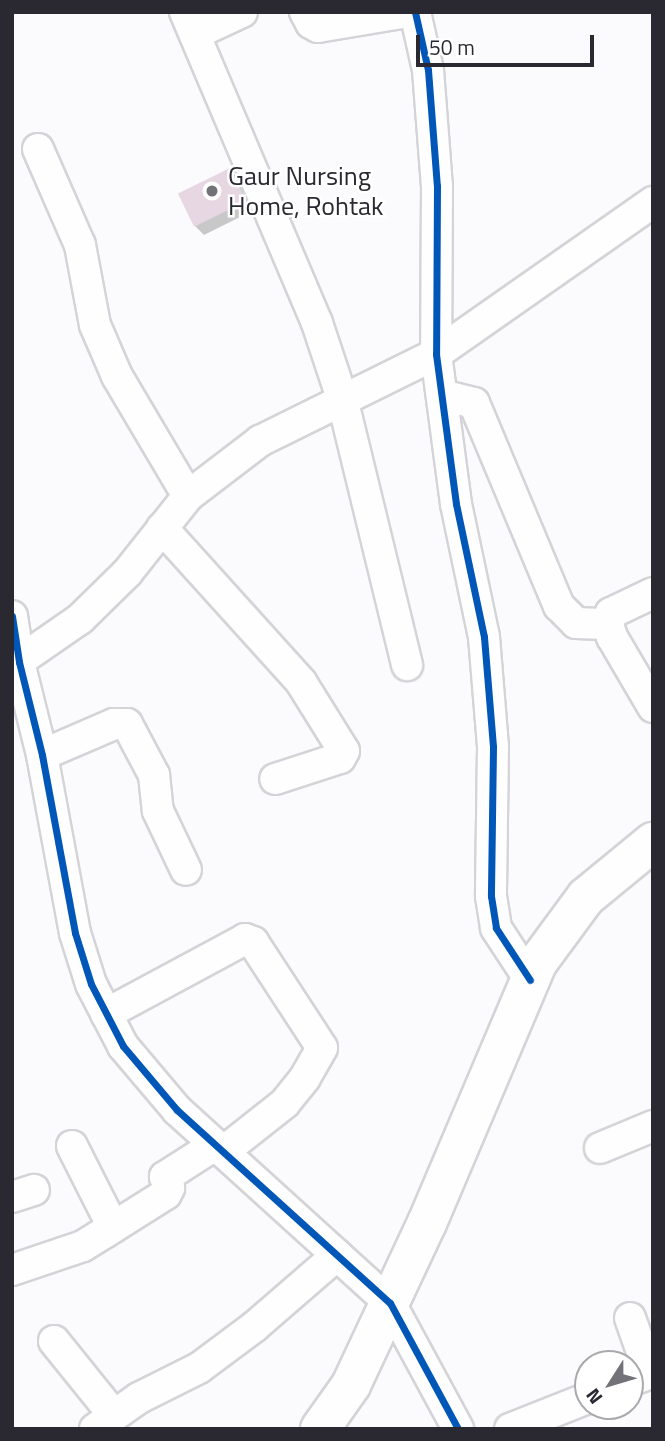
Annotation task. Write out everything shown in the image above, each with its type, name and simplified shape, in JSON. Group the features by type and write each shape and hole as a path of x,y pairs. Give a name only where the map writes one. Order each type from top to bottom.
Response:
{"highway":[{"path":"320,1429 351,1385 390,1303 538,962 586,897 653,842"}],"street":[{"path":"242,12 190,23 317,323 342,398 407,665"},
{"path":"305,12 311,23 318,27 408,12"},
{"path":"415,12 428,70 437,186 436,354 456,504 484,637 494,747 491,896 496,928 530,981"},
{"path":"38,149 80,245 94,325 117,376 188,496"},
{"path":"15,664 80,619 127,573 188,496 260,441 342,398 436,354 652,205"},
{"path":"442,395 474,403 559,606 576,623 608,624"},
{"path":"162,528 302,682 342,746 343,756 340,758 275,779"},
{"path":"653,593 611,613 608,624 612,637 653,706"},
{"path":"12,616 15,664 42,755 75,933 91,984 123,1046 177,1110 390,1303 458,1429"},
{"path":"42,755 114,724 127,724 154,775 158,811 186,870"},
{"path":"12,1270 83,1246 166,1195 169,1192 165,1177 219,1149 285,1103 305,1078 322,1048 254,942 245,939 106,1014"},
{"path":"600,1148 653,1126"},
{"path":"72,1146 113,1227"},
{"path":"54,1341 104,1422 199,1368 254,1327 337,1255"},
{"path":"630,1318 641,1350"},
{"path":"644,1358 648,1369 644,1375"},
{"path":"510,1429 550,1422 574,1407"}],"building":[{"path":"230,168 246,201 194,227 178,193"}],"cycle path":[{"path":"415,12 428,70 437,186 436,354 456,504 484,637 493,747 491,896 496,928 530,980"},
{"path":"12,616 19,662 42,755 75,933 91,984 123,1046 177,1110 390,1303 458,1429"}],"place":[{"name":"Gaur Nursing Home, Rohtak","path":"212,191"}]}
